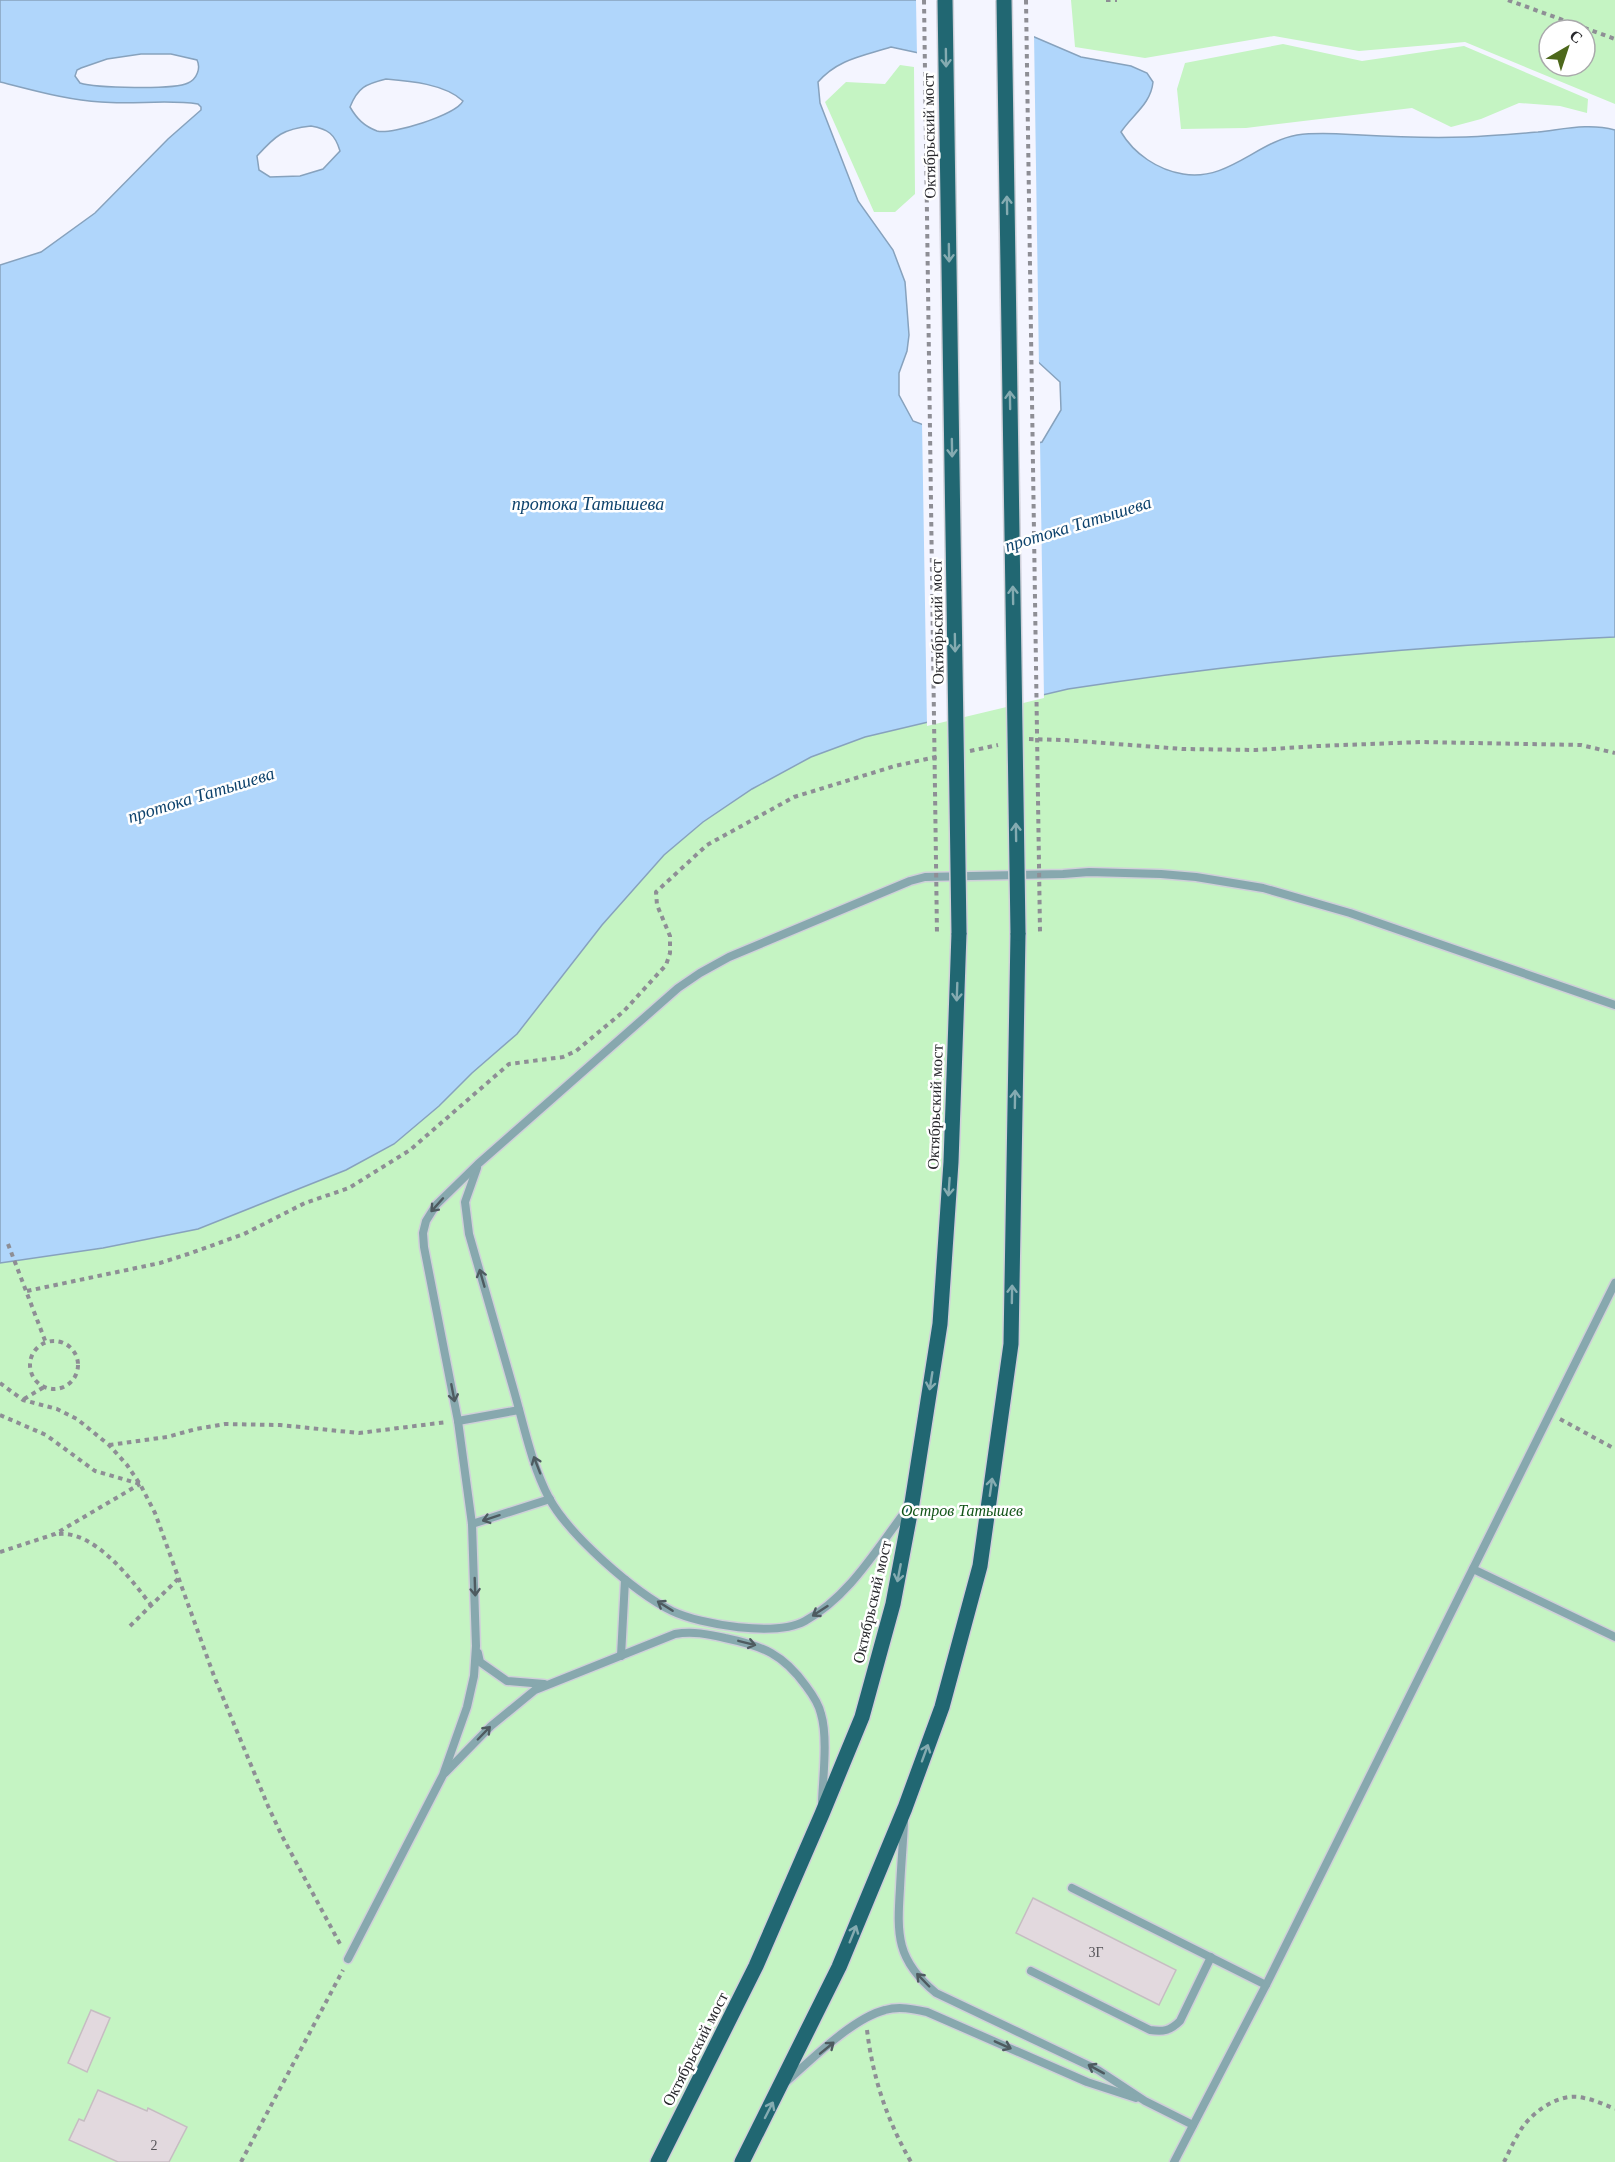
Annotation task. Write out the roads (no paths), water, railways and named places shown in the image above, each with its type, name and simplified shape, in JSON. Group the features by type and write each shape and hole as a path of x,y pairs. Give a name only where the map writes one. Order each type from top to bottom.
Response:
{"main road":[{"name":"Октябрьский мост","path":"658,2162 756,1966 862,1717 893,1604 912,1503 940,1324 951,1162 959,933 945,0"},
{"path":"742,2162 839,1967 905,1808 942,1707 980,1566 1011,1344 1018,933 1004,0"}],"lane":[{"path":"348,1959 443,1775 467,1707 474,1676 476,1646 472,1524 458,1421 424,1247 423,1233 426,1221 432,1210 478,1164 663,1001 700,973 729,957 910,881 925,877 1089,872 1161,874 1228,881 1263,888 1350,913 1615,1005"},
{"path":"478,1164 468,1191 465,1211 469,1234 534,1458 550,1499 567,1522 586,1544 626,1580 673,1611 701,1620 745,1628 771,1628 802,1623 836,1600 912,1503"},
{"path":"1174,2162 1266,1985 1615,1283"},
{"path":"458,1421 519,1410"},
{"path":"472,1524 550,1499"},
{"path":"1473,1569 1615,1637"},
{"path":"621,1656 626,1580"},
{"path":"443,1775 491,1726 545,1684 675,1634 707,1634 757,1645 778,1656 802,1680 821,1714 823,1731 822,1814"},
{"path":"476,1646 480,1662 507,1681 545,1684"},
{"path":"905,1808 898,1928 905,1956 918,1976 936,1993 1098,2070 1145,2101 1193,2125"},
{"path":"1072,1888 1266,1985"},
{"path":"1031,1971 1150,2030 1161,2032 1172,2029 1180,2021 1212,1957"},
{"path":"782,2085 852,2027 873,2014 904,2008 927,2012 1087,2082 1145,2101"}],"water":[{"name":"протока Татышева","path":"0,0 948,0 1081,57 1131,66 1147,73 1153,82 1149,97 1121,132 1126,140 1148,160 1165,169 1183,174 1199,175 1214,172 1282,139 1305,134 1475,137 1586,127 1615,130 1615,637 1478,645 1273,662 1068,689 865,737 811,757 752,789 703,822 664,855 602,925 517,1034 394,1144 346,1170 198,1229 103,1248 0,1263 0,265 41,252 95,213 168,139 201,110 201,107 198,104 186,103 88,101 0,82","holes":["891,47 965,63 1009,102 1024,349 1060,382 1061,410 1042,442 998,453 913,421 899,395 899,373 907,351 909,335 905,282 893,250 858,201 820,103 818,82 834,68 861,56","141,54 171,54 197,60 198,70 194,79 188,83 168,87 135,88 88,85 80,83 75,76 77,70 107,59","386,79 427,84 456,95 463,101 449,112 423,123 396,130 377,131 361,122 350,107 356,95 368,85","311,126 326,131 336,140 340,151 323,169 300,176 270,177 259,170 257,156 281,134"]}],"park label":[{"name":"Остров Татышев","path":"962,1510"}]}
